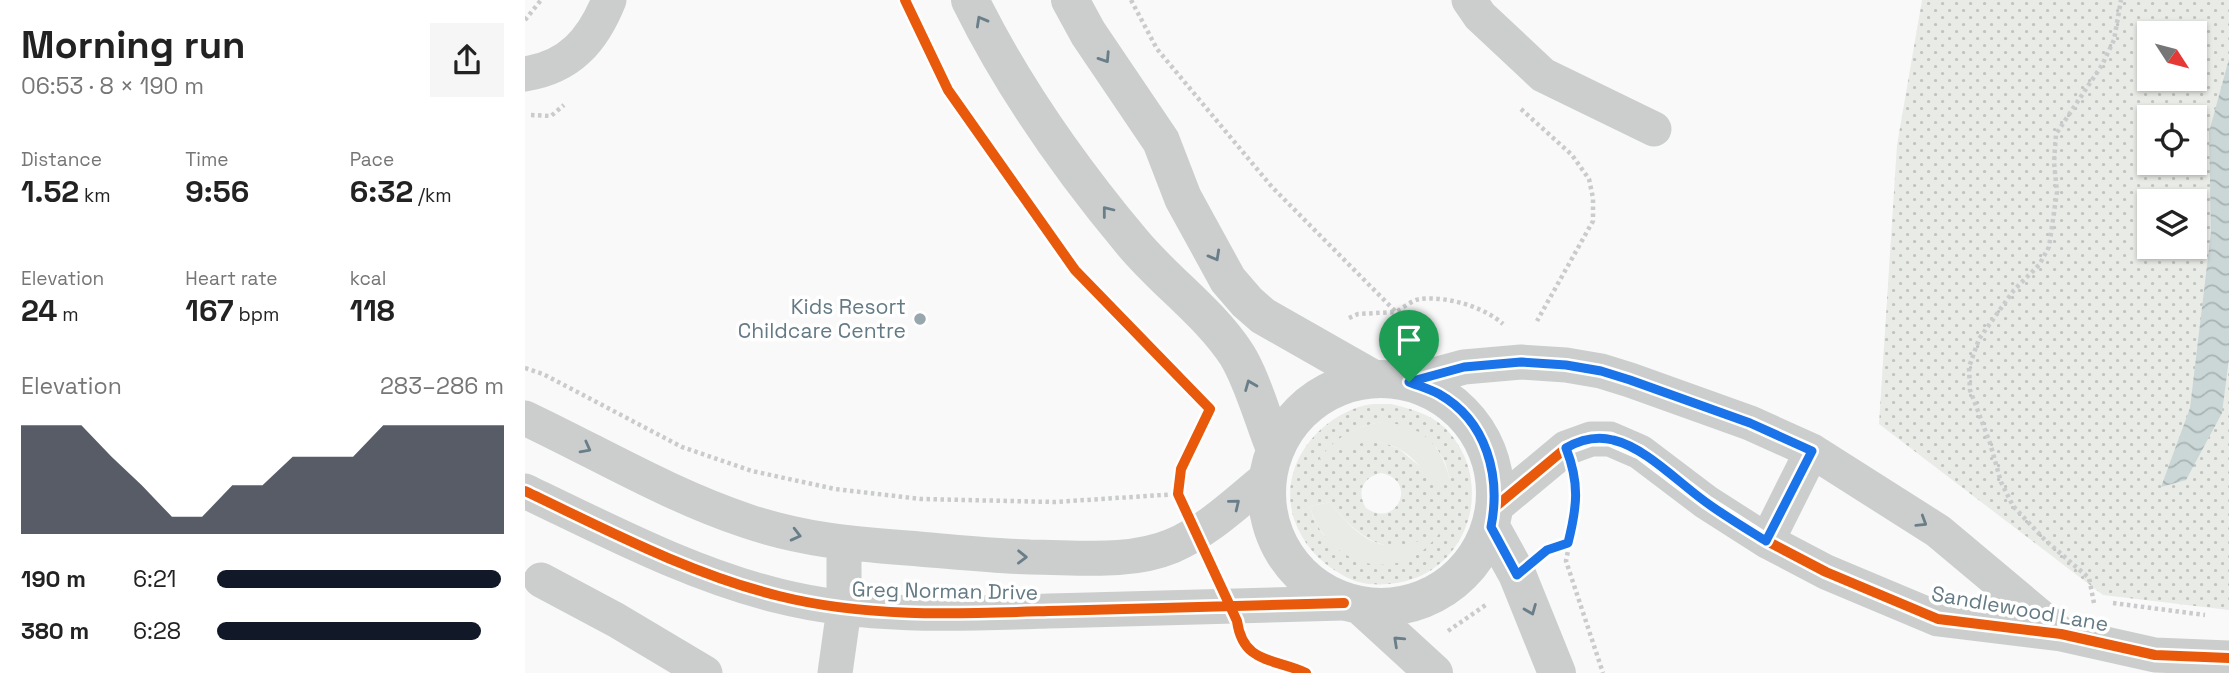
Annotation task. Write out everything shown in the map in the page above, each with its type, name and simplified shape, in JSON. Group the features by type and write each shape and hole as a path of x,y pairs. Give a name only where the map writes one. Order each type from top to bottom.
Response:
{"street":[{"path":"525,74 566,62 599,26 609,0"},
{"path":"970,0 1011,74 1083,180 1133,244 1207,318 1239,359 1271,463 1268,518 1283,555 1309,584 1354,605 1421,661"},
{"path":"1070,0 1161,141 1184,198 1228,280 1247,302 1263,316 1390,380 1440,394 1465,415 1484,443 1494,474 1493,517 1477,556 1455,581 1427,599 1396,608 1354,605"},
{"path":"1469,0 1480,16 1543,75 1654,129"},
{"name":"Sandlewood Lane","path":"1390,380 1464,367 1521,362 1589,369 1630,380 1737,418 1812,451 1938,531 2075,637"},
{"path":"1271,463 1291,422 1314,400 1341,385 1390,380"},
{"name":"Greg Norman Drive","path":"525,418 664,488 747,521 800,537 844,544 998,556 1108,558 1147,554 1171,546 1196,534 1271,463"},
{"name":"Sandlewood Lane","path":"1493,517 1566,448 1591,439 1610,439 1640,452 1706,502 1766,541 1826,572 1938,619 2075,637 2155,655 2229,658"},
{"path":"1766,541 1812,451"},
{"name":"Greg Norman Drive","path":"525,491 670,559 725,580 779,596 844,609 936,614 1354,605"},
{"path":"1493,517 1557,673"},
{"path":"835,673 844,609 844,544"},
{"path":"541,580 705,673"}],"path":[{"path":"525,20 541,0"},
{"path":"1131,0 1157,49 1272,187 1396,312 1418,299 1468,305 1496,319 1509,330 1521,362"},
{"path":"2075,637 2094,600 2089,578 2045,540 2013,506 2001,482 1971,390 1969,367 1979,339 2014,290 2039,265 2049,247 2057,192 2054,162 2056,134 2102,65 2114,40 2121,0"},
{"path":"1512,101 1572,155 1589,179 1593,198 1593,221 1537,321"},
{"path":"525,368 543,374 682,447 752,471 835,489 921,499 1055,502 1178,494"},
{"path":"1566,448 1573,470 1577,504 1566,561 1603,673"},
{"path":"1179,482 1178,494 1196,534"},
{"path":"1421,661 1452,629 1496,596 1547,550 1568,543"}],"shaded area":[{"path":"1922,0 2229,0 2229,610 2103,595 1879,424 1897,145"},
{"path":"1391,404 1419,412 1444,427 1460,448 1469,472 1472,496 1468,520 1458,542 1443,561 1422,575 1397,583 1368,584 1347,578 1333,569 1307,544 1294,519 1290,500 1291,483 1304,450 1314,436 1328,424 1359,407","holes":["1383,422 1436,447 1445,462 1450,479 1423,469 1399,449 1385,443 1354,443 1320,458 1348,434 1364,426","1381,473 1393,477 1399,485 1399,501 1387,513 1377,513 1366,508 1363,502 1363,486","1330,502 1358,532 1369,539 1394,547 1422,542 1441,531 1420,553 1403,561 1323,535 1310,506"]},
{"path":"1383,422 1409,427 1427,438 1441,455 1450,480 1432,482 1407,454 1381,442 1352,445 1319,460 1346,434 1363,426"},
{"path":"1330,502 1355,530 1380,544 1409,544 1443,529 1420,553 1386,565 1369,564 1338,550 1316,523 1310,506"}],"water":[{"path":"2229,59 2229,358 2222,413 2186,480 2161,487 2190,408 2211,232 2209,132"}],"cycle path":[{"path":"905,0 948,90 1075,270 1210,409 1181,469 1178,494 1246,645 1262,657 1306,673"},
{"path":"1495,507 1566,448 1591,439 1610,439 1640,452 1706,502 1767,541 1826,572 1938,619 2061,634 2155,655 2229,658"},
{"path":"525,491 649,550 713,576 779,596 845,608 913,613 980,613 1344,603"}],"place":[{"name":"Kids Resort Childcare Centre","path":"920,319"}],"route":[{"path":"1521,362 1566,365 1601,371 1700,404 1812,451 1766,541 1706,502 1640,452 1623,443 1610,439 1577,442 1566,448 1575,479 1577,504 1568,543 1547,550 1517,575 1491,527 1495,507 1494,474 1484,443 1465,415 1440,394 1409,382 1464,367 1521,362"}]}
